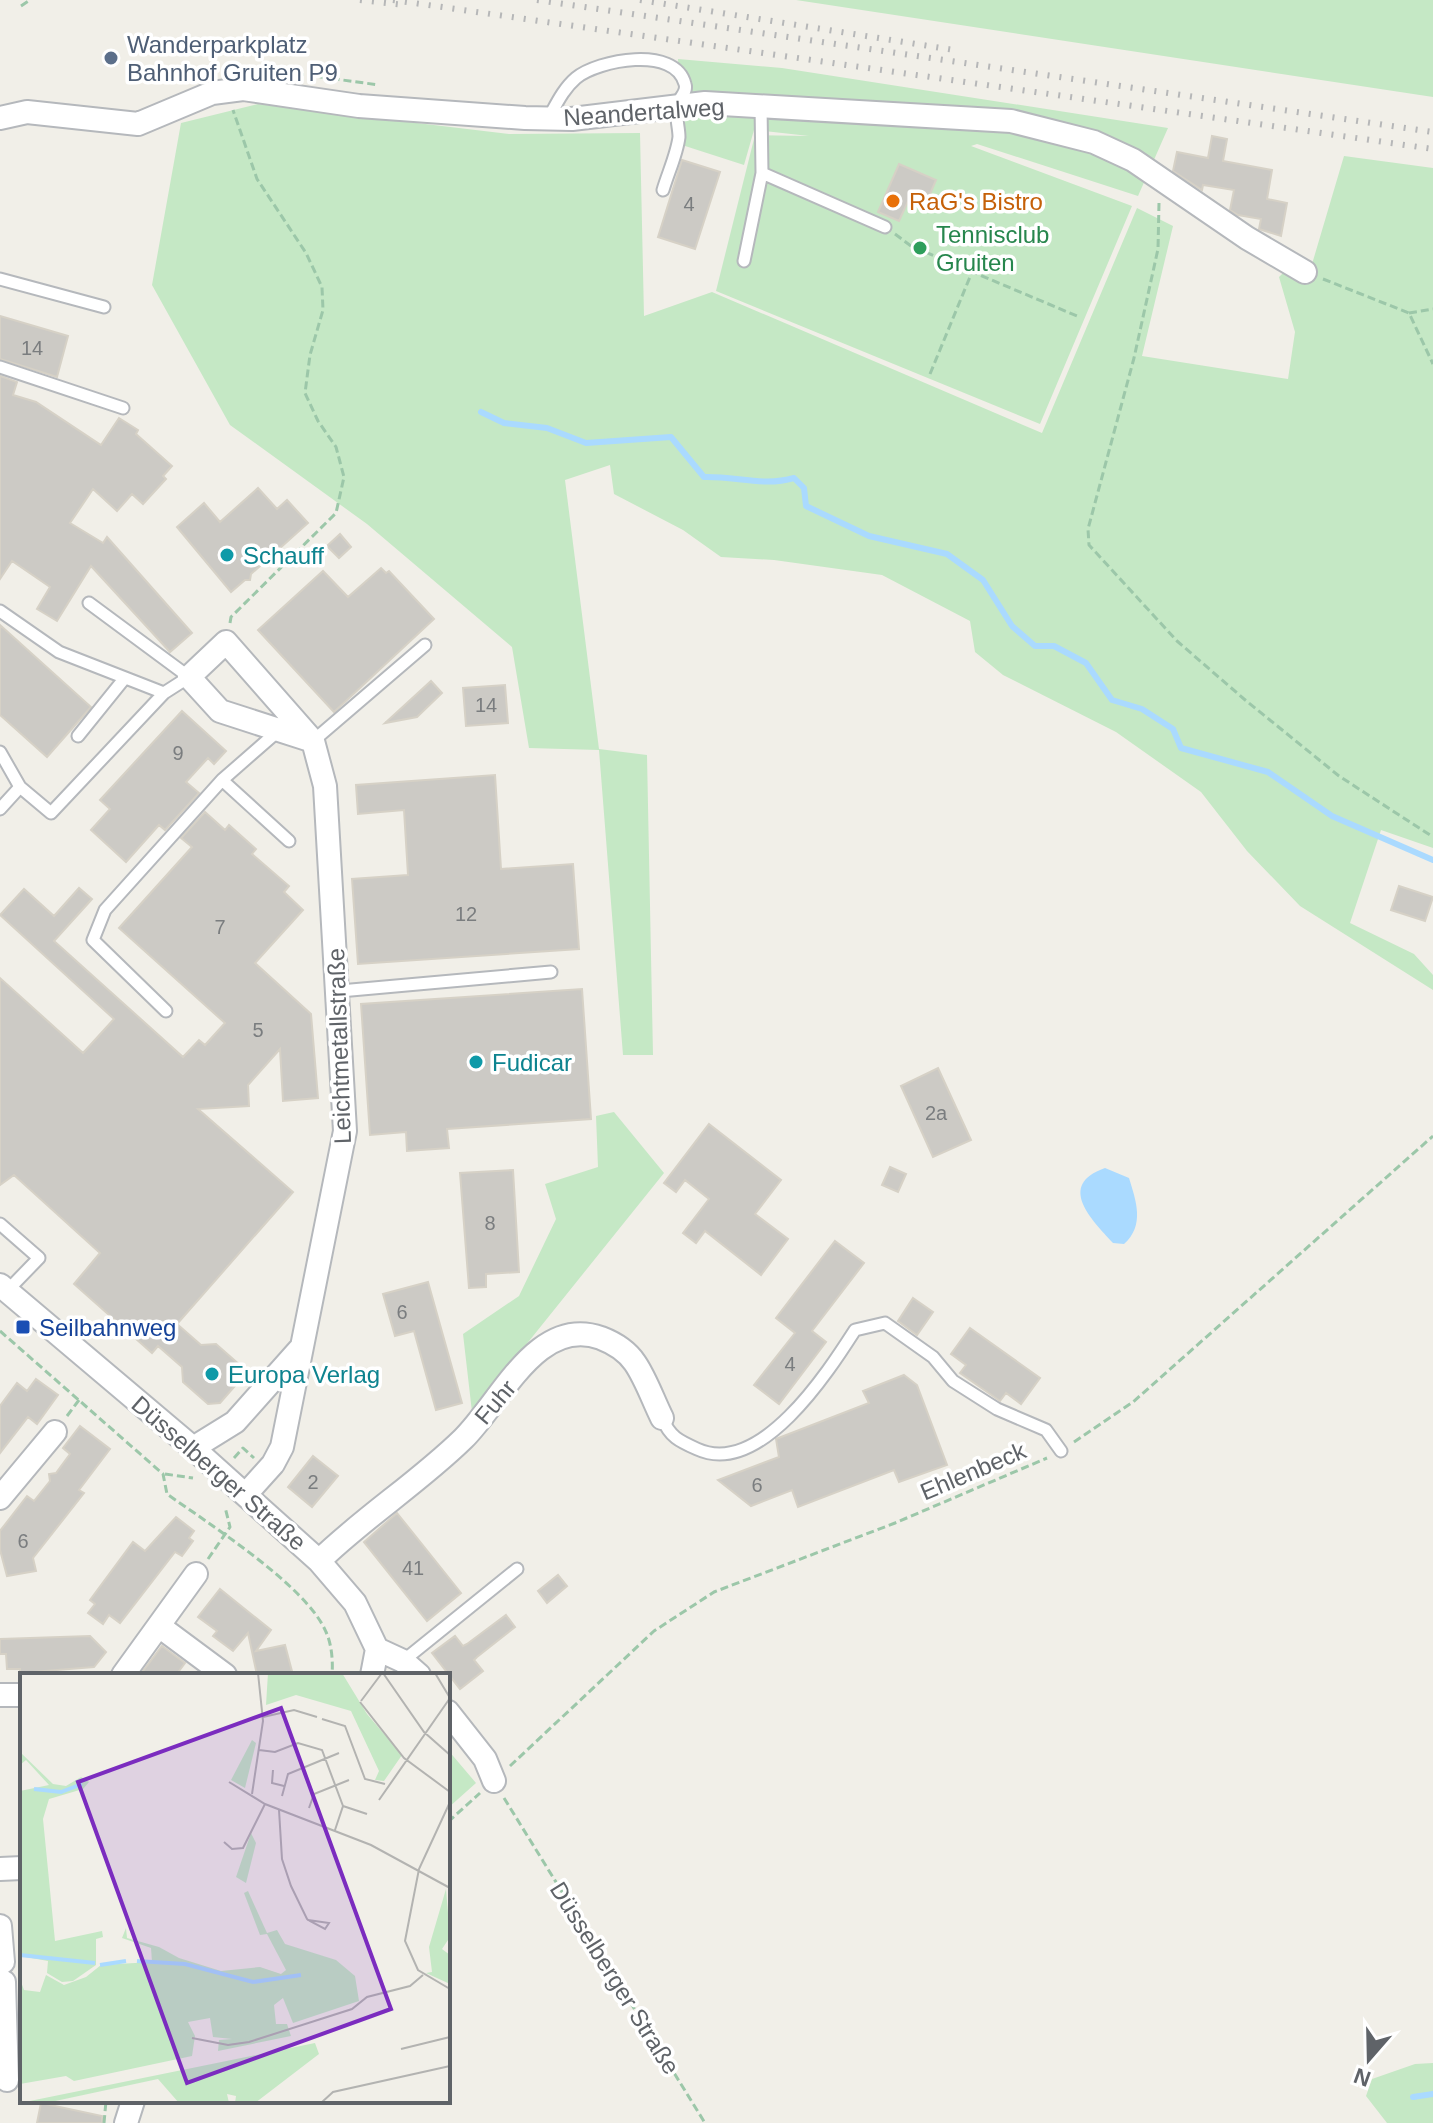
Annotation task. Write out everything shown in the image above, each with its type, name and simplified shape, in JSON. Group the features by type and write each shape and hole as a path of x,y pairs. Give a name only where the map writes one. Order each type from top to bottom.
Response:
{"street":[{"name":"Neandertalweg","path":"0,118 27,112 138,124 212,93 228,90 275,93 359,106 548,119 677,105 761,106 1011,121 1094,142 1163,178 1247,238 1305,272"},
{"path":"226,642 189,677 220,711 313,741"},
{"name":"Leichtmetallstraße","path":"226,642 313,741 325,786 340,991 345,1131 282,1447 273,1464 246,1494"},
{"name":"Düsselberger Straße","path":"3,1288 193,1448 319,1561 355,1603 377,1649"},
{"name":"Fuhr","path":"319,1561 358,1524 463,1440 536,1352 557,1338 572,1333 595,1336 625,1352 634,1361 662,1418"},
{"path":"193,1448 235,1422 300,1349"},
{"path":"0,1498 55,1432"},
{"path":"124,1673 196,1574"},
{"path":"159,1626 222,1673"},
{"path":"372,1673 377,1649 411,1668"},
{"path":"450,1715 485,1759 494,1781"},
{"path":"0,1869 20,1868"},
{"path":"0,1926 10,2080"}],"lane":[{"path":"548,119 576,78 615,61 644,59 662,62 676,70 685,84 685,93 677,105 678,144 663,190"},
{"path":"744,261 762,173 761,106"},
{"path":"762,173 885,227"},
{"path":"0,279 104,307"},
{"path":"0,367 123,408"},
{"path":"0,752 20,787 51,813 164,693 189,677 89,603"},
{"path":"0,611 59,652 164,693"},
{"path":"313,741 425,645"},
{"path":"78,736 124,679"},
{"path":"166,1011 93,940 105,910 222,780 278,731"},
{"path":"222,780 289,841"},
{"path":"0,809 20,787"},
{"path":"340,991 551,972"},
{"path":"0,1224 39,1258 3,1288"},
{"path":"662,1418 673,1438 703,1452 730,1451 763,1438 796,1413 855,1330 885,1323 933,1357 953,1381 997,1409 1046,1430 1061,1451"},
{"path":"411,1668 517,1569"}],"path":[{"path":"21,6 30,0"},
{"path":"226,642 231,617 336,513 344,477 336,447 318,421 305,393 310,355 323,310 322,287 306,253 257,179 240,140 228,90"},
{"path":"1163,178 1156,216 1158,249 1130,373 1088,529 1089,545 1177,641 1244,699 1339,776 1433,837"},
{"path":"885,227 911,246 1077,316"},
{"path":"930,374 972,272"},
{"path":"1305,272 1409,313 1433,309"},
{"path":"1409,313 1433,364"},
{"name":"Ehlenbeck","path":"450,1820 654,1631 714,1592 1025,1470 1061,1451 1133,1402 1433,1136"},
{"path":"0,1331 163,1474 189,1476 203,1484"},
{"path":"163,1474 167,1494 308,1603 326,1632 332,1673"},
{"path":"196,1574 225,1536 231,1520 221,1502"},
{"name":"Düsselberger Straße","path":"494,1781 705,2123"},
{"path":"104,2123 106,2103"}],"green space":[{"path":"796,0 1433,0 1433,97"},
{"name":"Tennisclub Gruiten","path":"678,59 782,68 1168,128 1138,196 977,144 971,146 1132,206 1040,424 716,291 755,135 809,136 754,130 744,165 682,145"},
{"path":"258,104 509,134 640,133 644,316 712,292 1042,433 1137,208 1173,226 1142,356 1288,379 1295,332 1279,277 1284,272 1307,281 1344,156 1433,168 1433,848 1381,830 1350,923 1414,954 1433,975 1433,990 1300,906 1247,851 1201,792 1116,732 1003,675 975,652 970,621 882,575 774,560 721,557 683,530 614,494 610,465 565,480 599,749 647,755 653,1055 623,1055 599,750 529,748 512,647 367,524 230,425 152,285 181,123"},
{"path":"614,1112 664,1173 472,1412 463,1334 519,1296 556,1219 545,1184 598,1167 596,1116"},
{"path":"450,1752 476,1783 450,1806"},
{"path":"1433,2063 1433,2123 1387,2123 1366,2096 1372,2079 1415,2064"}],"water":[{"path":"1105,1168 1129,1178 1134,1195 1137,1221 1131,1237 1124,1244 1113,1243 1096,1224 1088,1214 1080,1193 1090,1175"}],"building":[{"path":"1212,136 1227,139 1223,161 1272,170 1267,199 1287,203 1281,236 1259,229 1261,219 1238,215 1230,210 1234,190 1203,185 1202,190 1173,171 1177,152 1208,158"},
{"path":"682,160 720,172 695,249 658,237"},
{"path":"899,164 936,180 925,206 909,199 899,221 878,212"},
{"path":"0,316 68,336 57,377 0,359"},
{"path":"0,376 17,382 13,395 36,402 101,445 119,418 138,430 136,434 172,466 163,476 166,479 143,504 132,494 117,511 93,489 70,523 103,543 107,537 192,633 170,652 91,566 57,621 37,609 50,587 12,561 0,579"},
{"path":"258,488 277,509 287,500 308,523 251,574 250,580 245,580 231,592 177,527 204,503 220,522"},
{"path":"340,534 351,547 339,558 327,546"},
{"path":"381,568 386,573 389,571 434,619 334,712 258,630 323,571 348,597"},
{"path":"0,625 91,707 47,757 0,715"},
{"path":"431,681 442,693 417,717 385,723"},
{"path":"505,685 508,723 466,726 463,688"},
{"path":"182,711 226,751 214,764 208,758 186,782 199,793 165,830 159,825 126,862 91,830 110,809 100,800"},
{"path":"495,775 501,869 573,864 579,949 358,964 352,879 408,875 404,810 358,814 356,785"},
{"path":"205,812 225,830 229,825 256,849 252,854 289,886 284,892 303,910 255,963 311,1014 318,1098 283,1101 280,1049 248,1085 249,1106 198,1109 293,1192 177,1324 201,1345 216,1344 241,1366 242,1378 220,1403 208,1404 183,1382 182,1367 158,1346 152,1353 74,1284 100,1253 14,1175 0,1185 0,978 83,1053 114,1019 0,915 24,889 54,916 79,888 92,899 54,941 183,1057 199,1040 205,1045 225,1023 119,928 192,847 181,838"},
{"path":"1399,886 1433,897 1425,921 1391,910"},
{"name":"Fudicar","path":"582,989 591,1119 447,1129 449,1148 407,1151 406,1132 370,1135 361,1004"},
{"path":"938,1068 971,1140 933,1157 901,1086"},
{"path":"709,1124 781,1180 755,1214 788,1239 761,1275 705,1231 696,1243 683,1233 709,1199 685,1180 676,1192 664,1183"},
{"path":"890,1167 906,1174 898,1192 882,1185"},
{"path":"513,1170 519,1272 486,1274 486,1287 469,1288 460,1173"},
{"path":"835,1241 864,1263 812,1331 826,1342 779,1404 754,1385 795,1333 776,1318"},
{"path":"428,1282 462,1403 436,1410 414,1331 395,1336 383,1294"},
{"path":"913,1298 933,1312 917,1335 898,1321"},
{"path":"970,1328 1040,1378 1021,1404 1006,1393 1000,1401 960,1373 966,1365 951,1354"},
{"path":"904,1375 917,1385 947,1465 899,1482 894,1470 798,1507 792,1490 751,1506 718,1480 779,1457 776,1439 869,1403 863,1391"},
{"path":"36,1379 58,1395 37,1424 28,1417 0,1453 0,1406 17,1383 27,1391"},
{"path":"80,1426 110,1449 79,1490 84,1493 33,1558 36,1571 7,1576 0,1550 0,1531 27,1496 34,1501 50,1481 49,1474 56,1473 70,1454 63,1448"},
{"path":"313,1456 338,1476 312,1507 288,1487"},
{"path":"397,1513 461,1593 427,1621 364,1542"},
{"path":"176,1517 194,1531 189,1538 193,1541 182,1556 175,1552 120,1623 109,1615 103,1624 88,1613 95,1604 90,1600 133,1542 145,1551"},
{"path":"558,1575 567,1586 547,1603 538,1591"},
{"path":"220,1589 271,1630 256,1651 285,1645 292,1673 257,1673 248,1633 233,1651 213,1636 217,1631 198,1617"},
{"path":"506,1615 515,1627 474,1660 483,1671 460,1689 432,1653 455,1636 463,1646"},
{"path":"90,1636 106,1652 94,1667 20,1673 20,1669 7,1669 6,1654 0,1654 0,1639"},
{"path":"162,1646 185,1663 178,1673 142,1673"},
{"path":"41,2103 102,2116 102,2123 37,2123"}],"waterway":[{"path":"481,412 504,423 547,428 586,443 671,437 704,477 771,482 794,478 804,488 806,506 869,536 947,554 983,580 1012,626 1035,646 1054,646 1086,663 1112,700 1142,709 1173,729 1181,748 1268,772 1332,816 1433,860"},
{"path":"1413,2097 1433,2094"}],"railway":[{"path":"360,0 404,5"},
{"path":"393,0 1433,149"},
{"path":"537,0 1433,132"},
{"path":"640,0 954,50"}],"place":[{"name":"Wanderparkplatz Bahnhof Gruiten P9","path":"111,58"},
{"name":"RaG's Bistro","path":"893,201"},
{"name":"Tennisclub Gruiten","path":"920,248"},
{"name":"Schauff","path":"227,555"},
{"name":"Fudicar","path":"476,1062"},
{"name":"Seilbahnweg","path":"23,1327"},
{"name":"Europa Verlag","path":"212,1374"}]}
